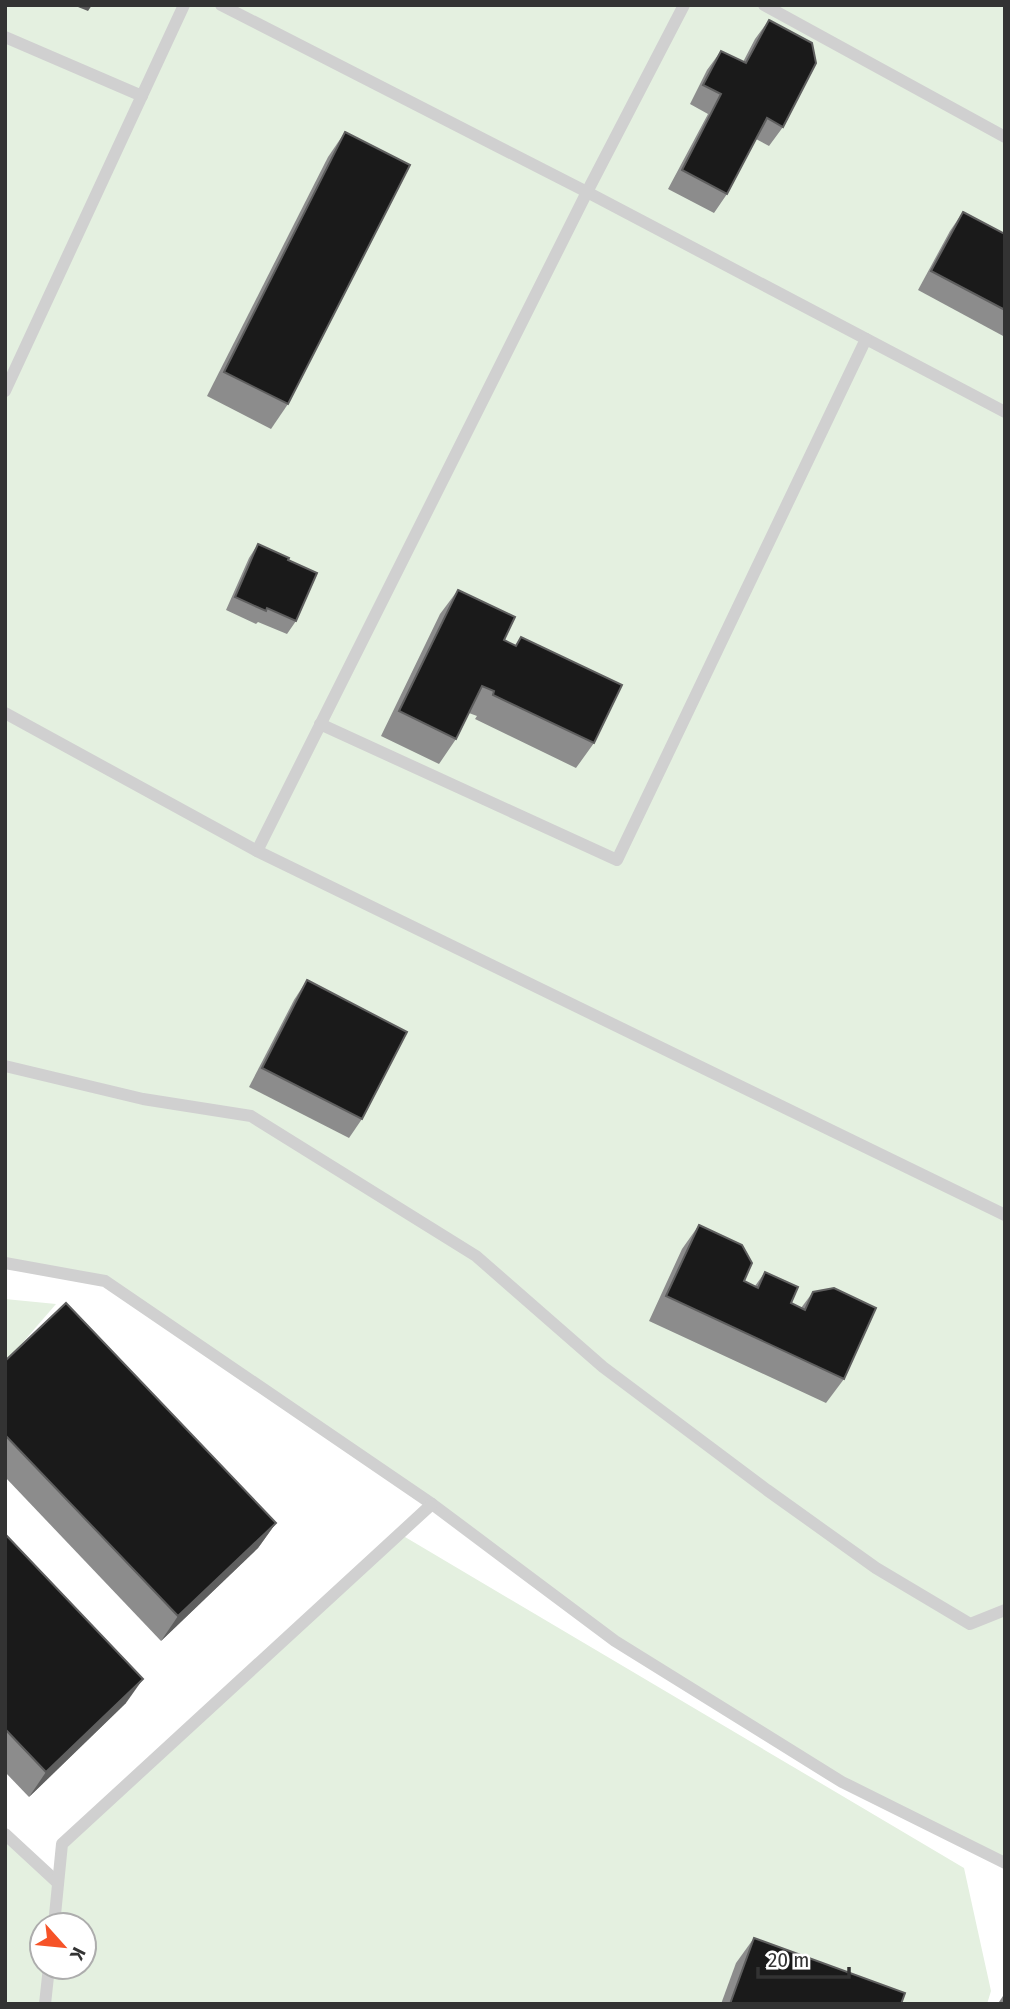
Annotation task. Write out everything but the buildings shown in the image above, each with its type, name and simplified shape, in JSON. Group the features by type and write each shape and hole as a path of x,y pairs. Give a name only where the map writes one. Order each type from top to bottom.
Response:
{"lane":[{"path":"5,391 184,5"},
{"path":"221,5 246,11 1005,412"},
{"path":"257,851 587,192 684,5"},
{"path":"764,5 1005,137"},
{"path":"5,37 142,96"},
{"path":"320,724 617,860 866,339"},
{"path":"5,713 257,851 1005,1215"},
{"path":"5,1066 143,1099 251,1116 476,1256 603,1367 876,1568 970,1624 1005,1610"},
{"path":"5,1263 105,1281 432,1504 637,1655 842,1782 1005,1863"},
{"path":"55,1911 62,1844 432,1504"},
{"path":"5,1834 58,1882"},
{"path":"45,2004 47,1981"}],"green space":[{"path":"5,5 1005,5 1005,1863 842,1782 615,1641 432,1504 105,1281 5,1263"},
{"path":"5,1299 56,1304 5,1363"},
{"path":"400,1534 964,1868 991,1991 987,2004 5,2004 5,1834 58,1882 62,1844"}]}
